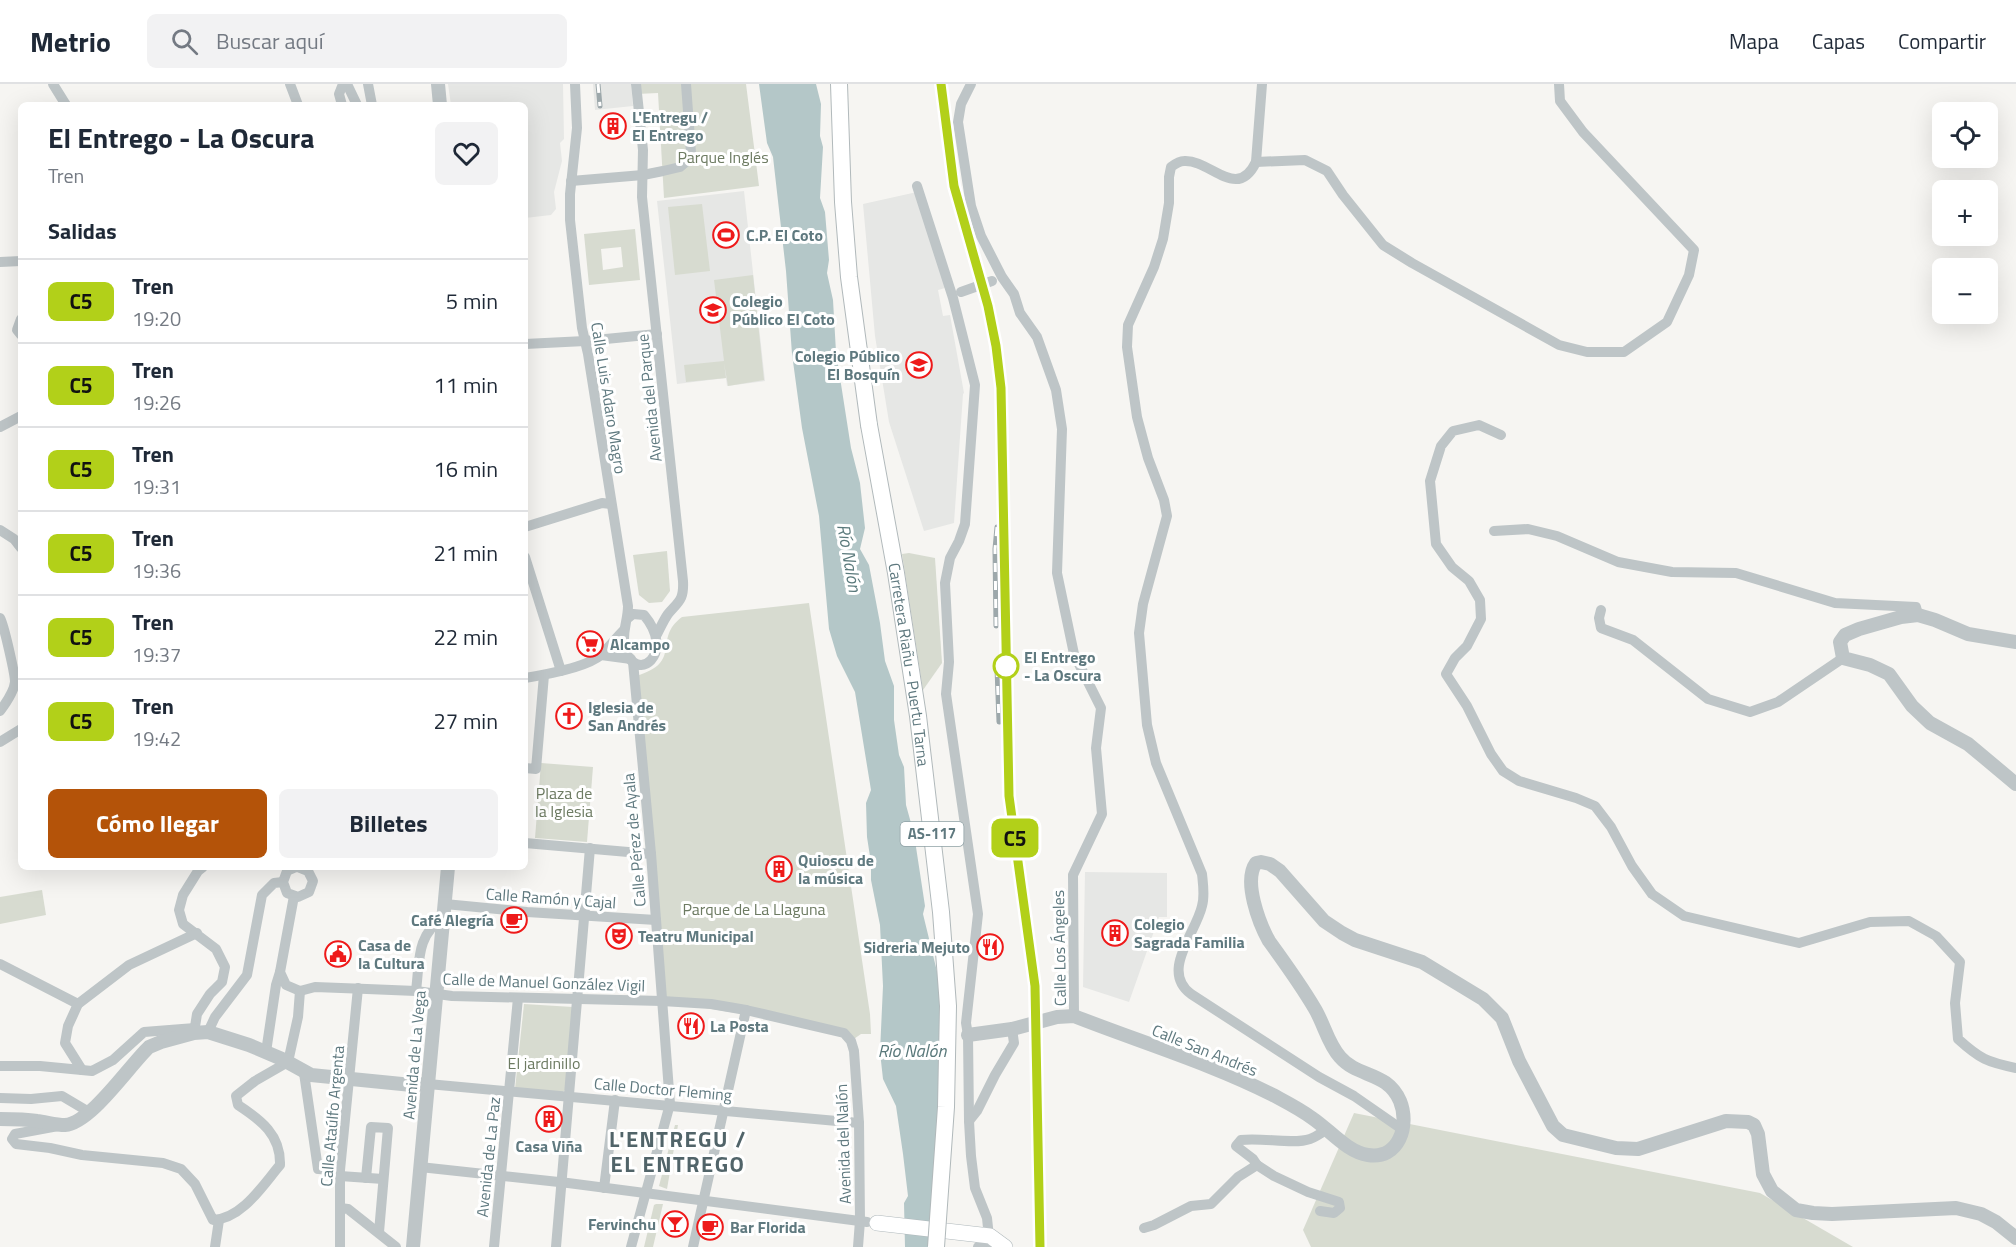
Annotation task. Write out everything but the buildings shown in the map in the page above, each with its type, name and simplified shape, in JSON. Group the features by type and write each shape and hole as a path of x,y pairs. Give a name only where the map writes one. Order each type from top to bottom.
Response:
{"main road":[{"name":"Carretera Riañu - Puertu Tarna","path":"839,84 843,202 849,277 869,425 896,573 918,716 941,912 948,1006 946,1107 936,1247"},
{"path":"877,1223 983,1241 1005,1247"}],"street":[{"path":"53,84 64,102"},
{"path":"290,84 297,102"},
{"path":"341,102 339,94 343,84"},
{"path":"347,84 356,102"},
{"path":"368,84 371,102"},
{"path":"438,84 440,102"},
{"name":"Calle Luis Adaro Magro","path":"575,84 577,128 570,194 570,220 576,282 611,504 633,614"},
{"name":"Avenida del Parque","path":"636,84 643,150 642,197 684,591 681,600 669,612 656,636"},
{"path":"571,181 642,175 680,167 691,153 686,84"},
{"path":"957,295 998,279 971,206 958,122 961,104 971,84"},
{"path":"1262,84 1256,162 1251,174 1229,179 1194,162 1181,160 1171,166 1169,202 1163,238 1154,267 1128,325 1126,347 1137,417 1167,516 1143,604 1139,633 1147,725 1156,763 1202,874 1204,890 1203,905 1179,961 1177,975 1181,987 1191,994 1319,1077 1354,1096 1403,1130"},
{"path":"1256,162 1305,160 1327,171 1383,245 1412,263 1559,345 1587,352 1624,352 1667,322 1689,275 1694,250 1583,132 1560,101 1559,84"},
{"path":"917,186 957,295 975,385 965,524 950,558 945,583 949,662 946,694 978,914 967,1019 969,1121 975,1188 987,1218 983,1241"},
{"path":"0,262 18,261"},
{"name":"Calle Los Ángeles","path":"998,279 1014,294 1020,313 1037,337 1056,390 1062,429 1058,573 1074,654 1101,708 1096,748 1102,814 1073,875 1074,1016"},
{"path":"528,344 657,334"},
{"path":"0,427 18,418"},
{"path":"1501,435 1479,425 1453,431 1441,446 1430,481 1436,544 1452,567 1469,581 1480,600 1481,620 1467,646 1455,658 1446,674 1467,706 1491,754 1503,771 1519,781 1595,806 1611,827 1632,866 1652,894 1684,916 1799,943 1870,922 1909,921 1936,936 1960,962 1955,1003 1958,1039 1977,1056 1995,1064 2016,1068"},
{"path":"528,526 602,503 611,504"},
{"path":"1494,531 1528,529 1557,536 1618,562 1672,572 1736,573 1835,603 1916,607 1918,615"},
{"path":"0,530 18,544"},
{"path":"528,566 561,670"},
{"path":"1601,609 1599,618 1601,628 1633,640 1708,699 1750,712 1778,702 1843,658 1870,665 1889,674 1912,706 1930,723 1968,744 2016,784"},
{"path":"633,614 654,616 669,612"},
{"path":"528,678 588,662 601,655 624,630 633,614"},
{"path":"633,614 652,625 656,636 656,652 652,660 645,664 636,676"},
{"path":"1843,658 1840,642 1845,635 1900,617 1918,615 1968,634 2016,642"},
{"path":"0,618 5,627 15,682 0,711"},
{"path":"624,630 626,650 632,660"},
{"path":"601,655 645,664"},
{"name":"Calle Pérez de Ayala","path":"631,1247 670,1104 636,676 632,660"},
{"path":"530,768 544,675"},
{"path":"0,742 18,731"},
{"path":"528,843 651,854"},
{"path":"556,1247 579,1000 590,848"},
{"path":"1403,1130 1401,1103 1393,1087 1342,1060 1335,1052 1316,1010 1269,941 1263,930 1250,885 1252,868 1256,863 1270,864 1280,871 1311,908 1324,921 1342,933 1355,940 1422,962 1484,999 1502,1018 1519,1061 1553,1126 1563,1135 1616,1148 1638,1149 1726,1121 1748,1122 1754,1125 1758,1134 1763,1174 1767,1183 1781,1200 1796,1210 1832,1214 1956,1208 1981,1214 1996,1222 2016,1238"},
{"path":"199,870 183,895 179,910 183,924 216,949 225,967 222,982 210,994 197,1014 199,1031"},
{"path":"292,870 287,872 283,882 287,893 304,896 312,887 311,876 304,870"},
{"name":"Avenida de La Vega","path":"413,1247 448,870"},
{"path":"280,972 286,985 300,991 298,1017 288,1062 255,1081 236,1096 237,1105 260,1120 273,1134 280,1154 280,1165 234,1215 213,1220 195,1184 181,1169 163,1163 82,1155 16,1144 12,1139 15,1134 76,1122 89,1113 149,1047 199,1031 215,1017 248,975 262,895 274,883 283,882"},
{"path":"266,1052 276,985 294,896"},
{"path":"416,991 422,941 444,910"},
{"name":"Calle Ramón y Cajal","path":"444,910 656,920"},
{"path":"82,1070 65,1043 68,1026 78,1004 129,965 197,933"},
{"path":"0,964 78,1004"},
{"name":"Calle de Manuel González Vigil","path":"300,991 315,987 358,988 416,991 452,996 711,1004 834,1029 844,1033 851,1041"},
{"name":"Calle Ataúlfo Argenta","path":"340,1247 340,1173 358,988"},
{"name":"Avenida de La Paz","path":"494,1247 518,998"},
{"path":"693,1247 746,1010"},
{"name":"Calle San Andrés","path":"968,1035 1012,1029 1057,1017 1074,1016 1248,1084 1293,1106 1360,1153 1383,1155 1400,1142 1403,1130"},
{"path":"969,1121 977,1111 1014,1042 1012,1029"},
{"path":"0,1066 40,1066 92,1071 113,1060 144,1032 199,1031 266,1052 311,1075 428,1084"},
{"name":"Avenida del Nalón","path":"851,1041 854,1051 859,1123 858,1247"},
{"path":"304,1072 318,1169 384,1179"},
{"name":"Calle Doctor Fleming","path":"428,1084 670,1104 859,1123"},
{"path":"0,1098 31,1099 62,1096 89,1113"},
{"path":"604,1188 615,1100"},
{"path":"0,1119 25,1119 65,1125"},
{"path":"366,1178 371,1127 388,1128 379,1232"},
{"path":"1320,1211 1334,1213 1340,1208 1339,1202 1308,1192 1274,1176 1257,1165 1236,1146 1241,1140 1254,1138 1309,1140 1328,1129"},
{"path":"1144,1228 1191,1206 1211,1204 1238,1177 1257,1165"},
{"path":"420,1167 561,1182 877,1223"},
{"path":"340,1208 348,1209 396,1247"},
{"path":"215,1247 219,1220"}],"shaded area":[{"path":"448,84 563,84 564,139 560,143 562,161 554,192 556,209 551,215 528,218 528,102 451,102"},
{"path":"593,84 631,84 633,106 595,110"},
{"name":"Colegio Público El Coto","path":"744,191 765,381 727,386 726,378 677,384 657,201"},
{"name":"Colegio Público El Bosquín","path":"917,192 945,288 938,290 943,316 950,315 964,393 954,523 924,531 889,422 875,336 863,204"},
{"name":"Colegio Sagrada Familia","path":"1085,872 1167,873 1167,917 1159,917 1129,1002 1083,987"}],"green space":[{"name":"Parque Inglés","path":"636,84 746,84 759,186 664,198 658,93 637,94"},
{"path":"702,204 710,271 675,275 668,207"},
{"path":"635,229 640,280 589,285 584,234","holes":["621,247 623,267 603,270 601,249"]},
{"path":"753,275 764,380 728,386 724,363 726,378 686,382 684,365 724,361 714,280"},
{"path":"667,551 670,591 662,602 649,603 639,595 633,555"},
{"path":"909,553 935,558 942,663 923,690 902,554"},
{"name":"Parque de La Llaguna","path":"809,603 870,1014 871,1034 861,1034 851,1041 834,1029 662,1001 636,676 659,664 664,657 673,625 682,617"},
{"name":"Plaza de la Iglesia","path":"541,763 593,767 587,842 535,838"},
{"path":"42,890 46,915 0,924 0,897"},
{"name":"El jardinillo","path":"524,1004 573,1007 568,1087 563,1092 515,1089"},
{"path":"1354,1113 1760,1193 1853,1247 1311,1247 1303,1230"},
{"path":"675,1125 678,1125 667,1189 659,1186"},
{"path":"663,1204 653,1247 644,1247 654,1205"}],"water":[{"name":"Río Nalón","path":"759,84 816,84 821,104 820,136 823,147 820,198 825,212 829,260 827,273 833,300 836,352 851,448 860,483 865,528 860,549 869,565 885,661 894,686 894,720 899,755 904,767 906,805 914,834 925,906 923,914 941,988 943,1247 905,1247 904,1203 908,1196 903,1154 896,1106 883,1079 880,1052 883,986 880,925 871,880 867,837 866,803 871,790 855,692 837,656 829,629 819,516 802,428 792,354 786,271 773,157 767,143"}],"railway":[{"path":"598,84 600,106"},
{"path":"941,84 954,186 988,306 1001,388 1009,796 1035,986 1040,1247"},
{"path":"996,626 997,527"},
{"path":"997,668 999,722"}],"train":[{"name":"C5","path":"941,84 954,186 988,306 1001,388 1009,796 1035,986 1040,1247"}],"place":[{"name":"L'Entregu / El Entrego","path":"613,126"},
{"name":"C.P. El Coto","path":"726,235"},
{"name":"Colegio Público El Coto","path":"713,310"},
{"name":"Colegio Público El Bosquín","path":"919,365"},
{"name":"Alcampo","path":"590,644"},
{"name":"El Entrego - La Oscura","path":"1006,666"},
{"name":"Iglesia de San Andrés","path":"569,716"},
{"name":"Quioscu de la música","path":"779,869"},
{"name":"Café Alegría","path":"514,920"},
{"name":"Colegio Sagrada Familia","path":"1115,933"},
{"name":"Teatru Municipal","path":"619,936"},
{"name":"Sidreria Mejuto","path":"990,947"},
{"name":"Casa de la Cultura","path":"338,954"},
{"name":"La Posta","path":"691,1026"},
{"name":"Casa Viña","path":"549,1119"},
{"name":"Fervinchu","path":"675,1224"},
{"name":"Bar Florida","path":"710,1227"}],"district":[{"name":"L'ENTREGU / EL ENTREGO","path":"678,1152"}]}
